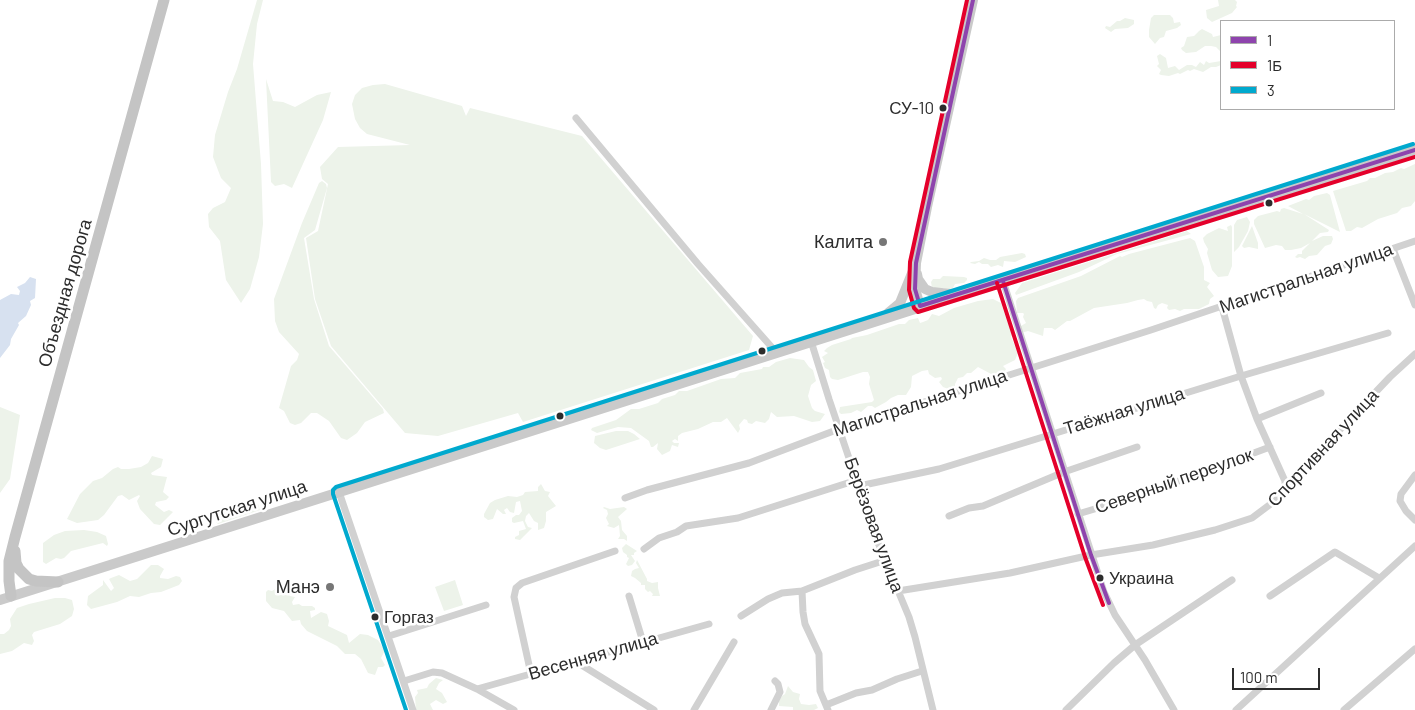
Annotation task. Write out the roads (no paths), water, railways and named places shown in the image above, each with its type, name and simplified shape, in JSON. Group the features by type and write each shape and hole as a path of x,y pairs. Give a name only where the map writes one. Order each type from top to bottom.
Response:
{"main road":[{"name":"Объездная дорога","path":"6,598 9,566 15,536 164,0"},
{"path":"920,306 915,289 916,264 973,0"},
{"name":"Сургутская улица","path":"6,598 1415,150"},
{"path":"916,264 918,279 925,289 938,294 959,295"},
{"path":"876,320 900,303 916,264"},
{"path":"0,582 15,536"},
{"path":"15,536 16,564 23,574 36,581 58,582"}],"street":[{"path":"576,118 692,257 776,352"},
{"name":"Магистральная улица","path":"625,498 647,490 749,463 839,429 1222,306 1415,241"},
{"path":"1393,249 1415,305"},
{"path":"1002,281 1090,556 1109,603 1156,677 1174,710"},
{"path":"1222,306 1241,376 1257,419 1285,481 1285,492"},
{"name":"Таёжная улица","path":"644,549 658,538 677,532 686,526 738,518 858,483 939,469 1388,333"},
{"name":"Берёзовая улица","path":"811,341 858,483 915,636 933,710"},
{"name":"Спортивная улица","path":"898,591 1010,573 1153,545 1252,518 1269,507 1285,492 1311,465 1330,440 1415,354"},
{"name":"Северный переулок","path":"1257,419 1321,393"},
{"path":"949,516 1006,497 1064,472 1137,447"},
{"name":"Северный переулок","path":"1078,514 1141,495 1270,447"},
{"path":"1415,475 1401,494 1400,501 1415,520"},
{"path":"339,492 413,710"},
{"path":"1236,710 1415,546"},
{"path":"531,674 514,597 516,588 522,583 615,551"},
{"path":"1270,596 1335,552 1380,578"},
{"path":"741,616 782,593 802,591 886,560"},
{"path":"1066,710 1114,663 1135,646 1232,580"},
{"path":"802,591 805,624 819,654 820,691 827,708 856,694 922,671"},
{"path":"629,596 643,642"},
{"path":"389,636 486,605"},
{"name":"Весенняя улица","path":"478,689 709,624"},
{"path":"694,710 734,642"},
{"path":"1344,710 1415,649"},
{"path":"575,662 654,710"},
{"path":"404,682 433,672 442,673 478,689 514,710"},
{"path":"771,710 780,692 778,684 774,681"}],"water":[{"path":"30,277 36,279 35,298 30,301 31,305 26,316 18,323 19,325 11,339 10,345 0,358 0,300 11,294 19,295 20,291 17,287 25,283"}],"place":[{"name":"СУ-10","path":"943,108"},
{"name":"Калита","path":"883,242"},
{"name":"Украина","path":"1100,578"},
{"name":"Манэ","path":"330,587"},
{"name":"Горгаз","path":"375,617"}]}
